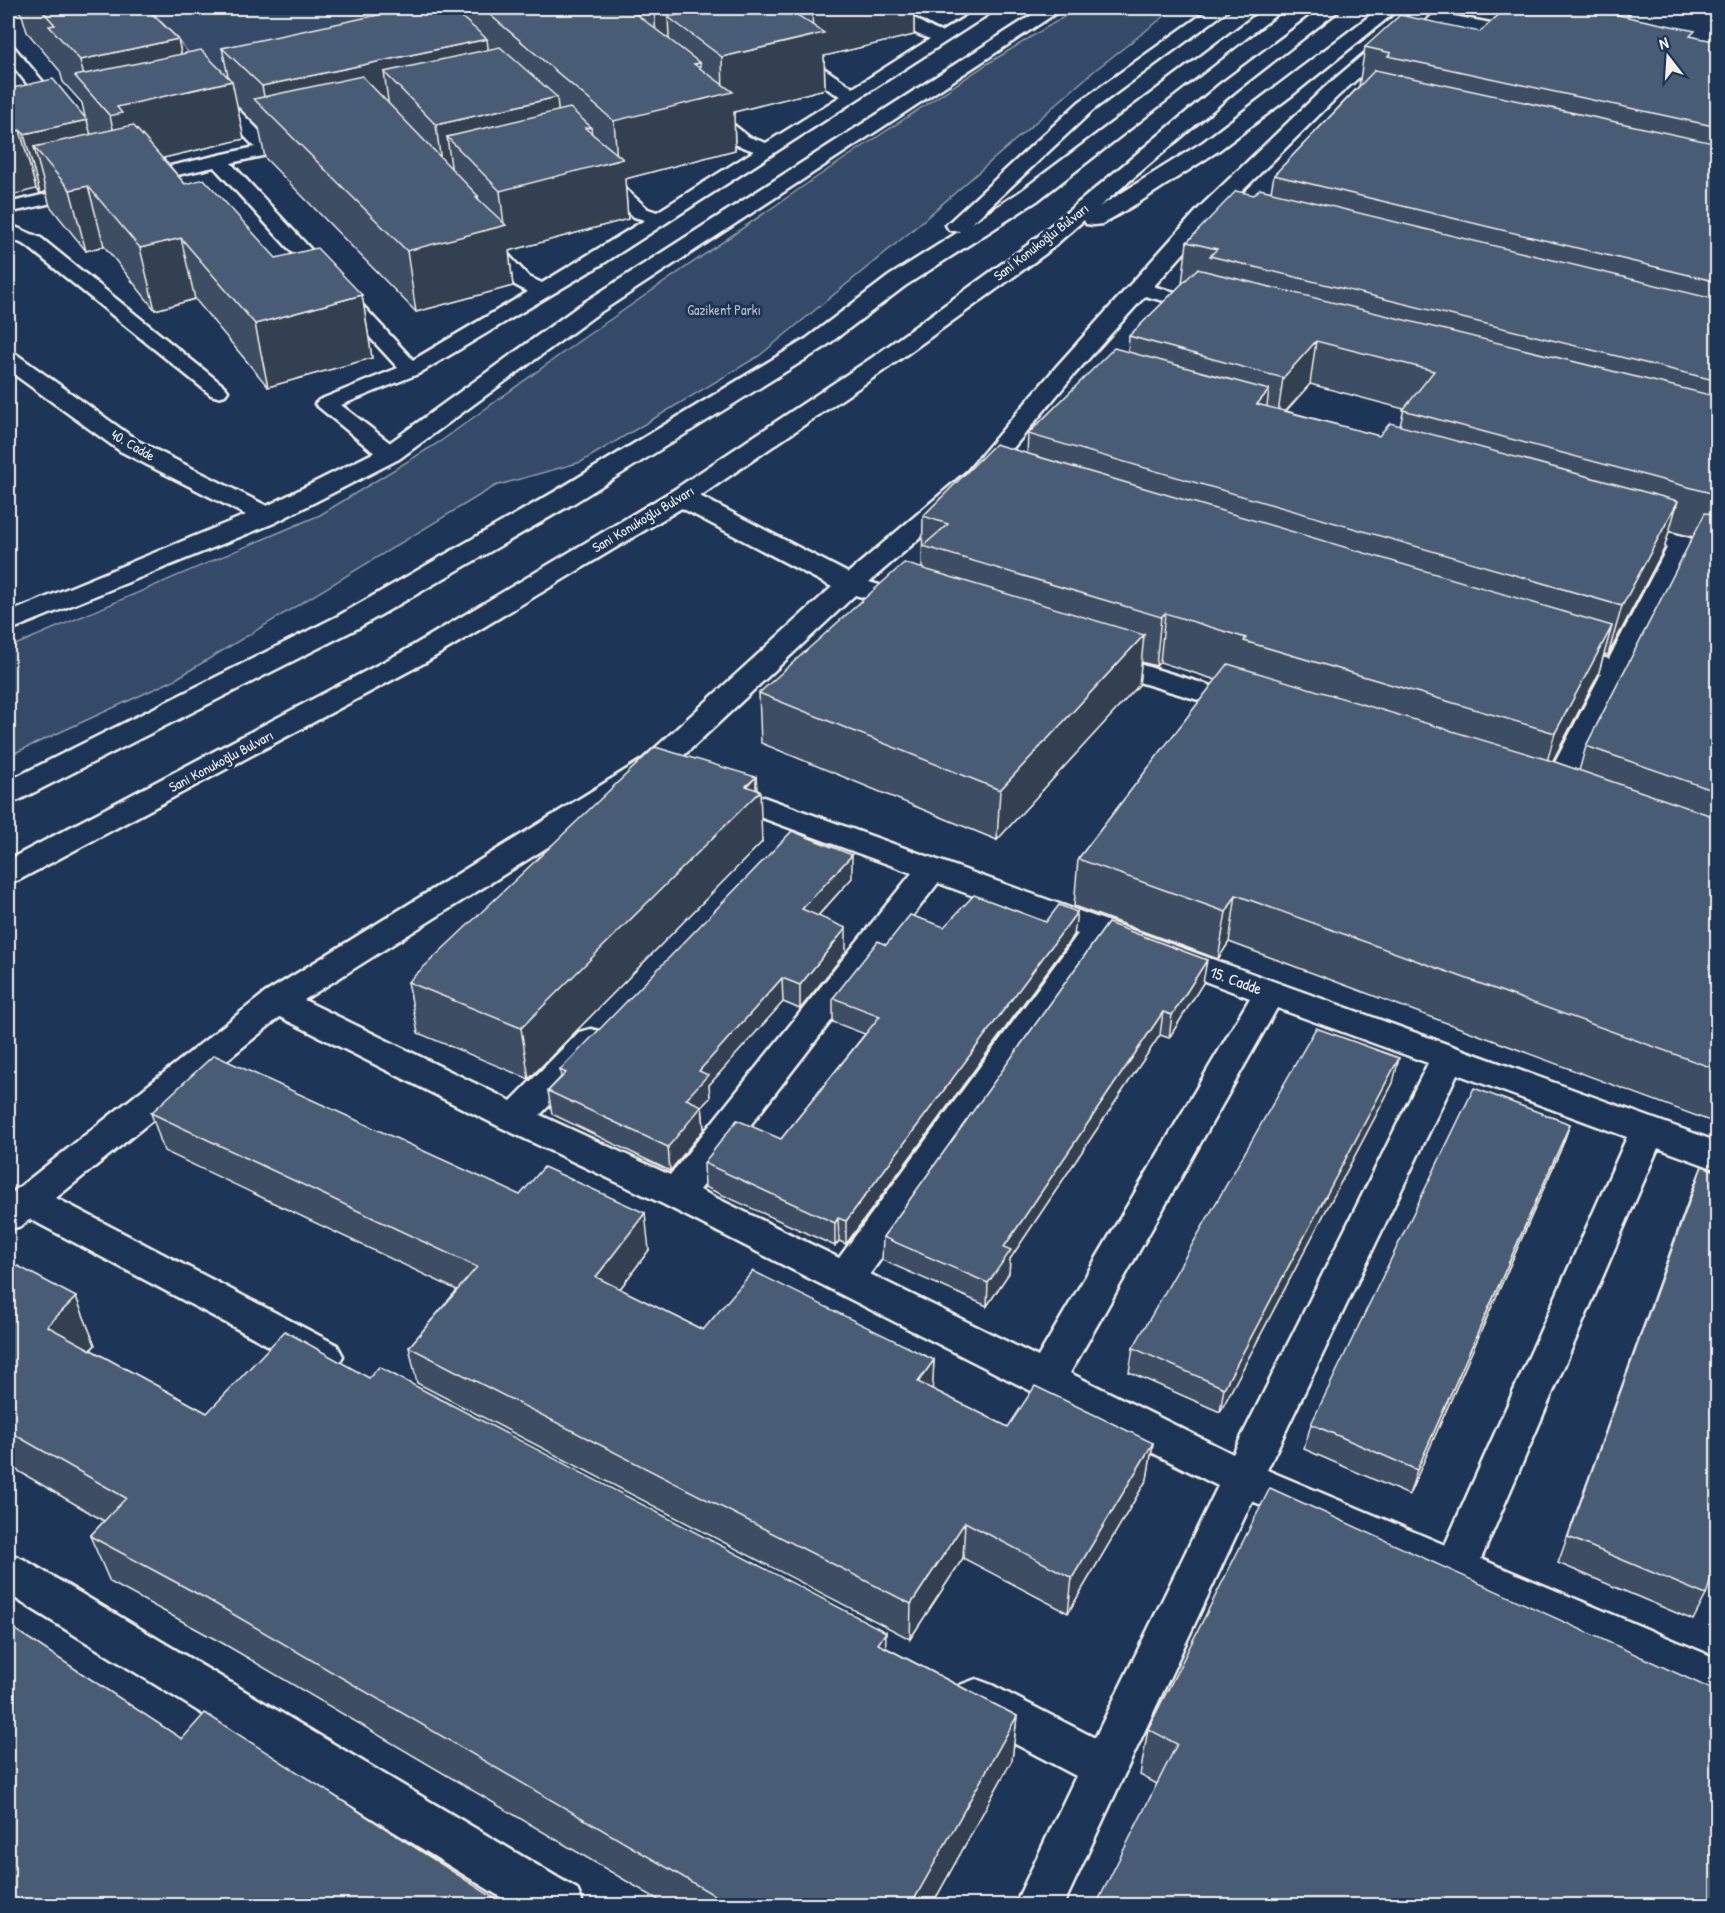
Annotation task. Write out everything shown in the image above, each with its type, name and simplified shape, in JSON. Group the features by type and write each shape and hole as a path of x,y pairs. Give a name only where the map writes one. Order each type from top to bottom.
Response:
{"main road":[{"path":"8,623 267,516 390,454 588,310 1055,8"},
{"path":"897,281 1086,106 1222,8"},
{"path":"8,793 348,622 565,497 814,344 897,281 1029,196 1276,8"},
{"name":"Sani Konukoğlu Bulvarı","path":"8,873 414,657 681,497 881,362 1037,249 1227,88 1333,8"},
{"path":"1037,249 1125,202 1173,172 1258,112 1391,8"},
{"path":"354,1372 17,1208 277,1001 653,767 850,585 987,481 1076,375 1140,288 1210,210 1331,92 1428,8"},
{"path":"1458,8 1559,27"},
{"path":"1331,92 1355,98"},
{"path":"1210,210 1233,216"},
{"name":"40. Cadde","path":"11,366 129,446 267,516"},
{"path":"681,497 850,585 895,598"},
{"path":"1602,522 1718,554"},
{"path":"1550,799 1683,544"},
{"path":"1537,646 1617,670"},
{"path":"1065,650 1268,713"},
{"name":"15. Cadde","path":"653,767 1718,1156"},
{"path":"779,848 803,822"},
{"path":"675,1194 932,869"},
{"path":"845,1279 1098,930"},
{"path":"1046,1380 1269,993"},
{"path":"277,1001 515,1119 675,1194 1242,1478 1718,1680"},
{"path":"515,1119 614,1017"},
{"path":"1038,1905 1242,1478 1448,1058"},
{"path":"1455,1570 1648,1131"},
{"path":"8,1572 560,1905"},
{"path":"946,1684 1104,1767"}],"lane":[{"path":"887,8 923,32 942,38"},
{"path":"390,454 326,404 411,370 659,219 990,8"},
{"path":"783,48 838,88 854,95"},
{"path":"8,51 70,125 49,129"},
{"path":"194,102 209,90 232,86"},
{"path":"209,90 267,149"},
{"path":"690,99 743,141 768,150"},
{"path":"8,208 321,137"},
{"path":"218,160 411,370"},
{"path":"589,166 641,213 659,219"},
{"path":"469,224 522,281 543,291"},
{"path":"8,230 34,242 218,391"},
{"path":"1140,288 1221,309"}],"green space":[{"path":"149,8 375,8 408,38 212,79"},
{"name":"Gazikent Parkı","path":"1078,8 1175,8 1094,71 909,233 759,356 581,462 495,486 174,680 8,756 8,648 320,515 441,441 579,341 808,183 987,64"}],"building":[{"path":"40,8 146,8 178,39 80,60 49,26 55,25"},
{"path":"411,8 451,8 487,39 262,86 222,48"},
{"path":"482,8 628,8 700,63 694,64 733,92 614,121"},
{"path":"712,8 787,8 824,33 722,57 668,17"},
{"path":"1506,8 1602,8 1599,11 1695,31 1690,36 1718,42 1718,127 1388,56 1391,53 1365,47 1400,15 1480,32"},
{"path":"1604,8 1626,8 1618,15 1603,12"},
{"path":"500,47 557,97 436,125 384,72"},
{"path":"201,50 232,81 117,107 122,113 110,116 75,76"},
{"path":"1375,70 1718,144 1718,282 1274,175"},
{"path":"362,76 478,196 476,197 506,225 407,251 254,99"},
{"path":"53,79 87,120 24,134 20,130 8,133 8,89"},
{"path":"570,108 591,127 585,128 623,159 500,191 447,137"},
{"path":"133,125 185,184 204,179 276,258 317,248 362,295 255,324 181,238 140,248 88,186 70,190 34,147"},
{"path":"1260,189 1718,300 1718,381 1210,256 1217,249 1187,242 1236,191 1254,195"},
{"path":"1197,269 1718,397 1718,495 1403,410 1434,371 1316,341 1283,378 1129,336"},
{"path":"1114,348 1269,390 1257,404 1379,436 1390,423 1678,501 1622,606 1028,434"},
{"path":"995,444 1612,626 1555,733 1244,641 1246,638 1165,613 1161,617 923,546 948,524 923,516"},
{"path":"1705,513 1718,515 1718,792 1586,746"},
{"path":"904,563 1144,635 1000,790 759,693"},
{"path":"1228,664 1552,761 1718,818 1718,1070 1236,895 1226,912 1078,859"},
{"path":"655,747 756,777 746,786 760,791 521,1028 408,982"},
{"path":"792,831 852,855 802,909 846,928 800,985 782,978 699,1071 708,1075 686,1099 702,1106 668,1147 548,1091 566,1073 560,1070"},
{"path":"974,895 1046,922 1059,905 1077,912 846,1221 838,1218 835,1223 704,1163 737,1120 781,1139 880,1016 833,998 878,941 886,945 910,915 944,927"},
{"path":"1108,923 1207,960 1172,1015 1163,1012 1004,1247 1011,1250 988,1283 883,1237"},
{"path":"1316,1028 1399,1058 1224,1388 1133,1348"},
{"path":"214,1055 520,1195 544,1167 645,1213 596,1277 703,1330 753,1271 934,1360 918,1382 1008,1427 1035,1386 1153,1443 1072,1578 965,1522 911,1604 409,1347 477,1267 151,1113"},
{"path":"1474,1088 1570,1124 1417,1470 1311,1424"},
{"path":"1702,1166 1718,1172 1718,1556 1706,1595 1568,1537"},
{"path":"18,1266 76,1297 47,1326 207,1413 285,1331 369,1378 379,1367 886,1632 878,1644 1017,1716 911,1905 731,1905 207,1599 90,1536 126,1498 8,1431 8,1276"},
{"path":"1270,1488 1718,1692 1718,1905 1096,1905 1177,1744 1148,1729"},
{"path":"8,1625 182,1739 205,1713 505,1905 8,1905"}]}
